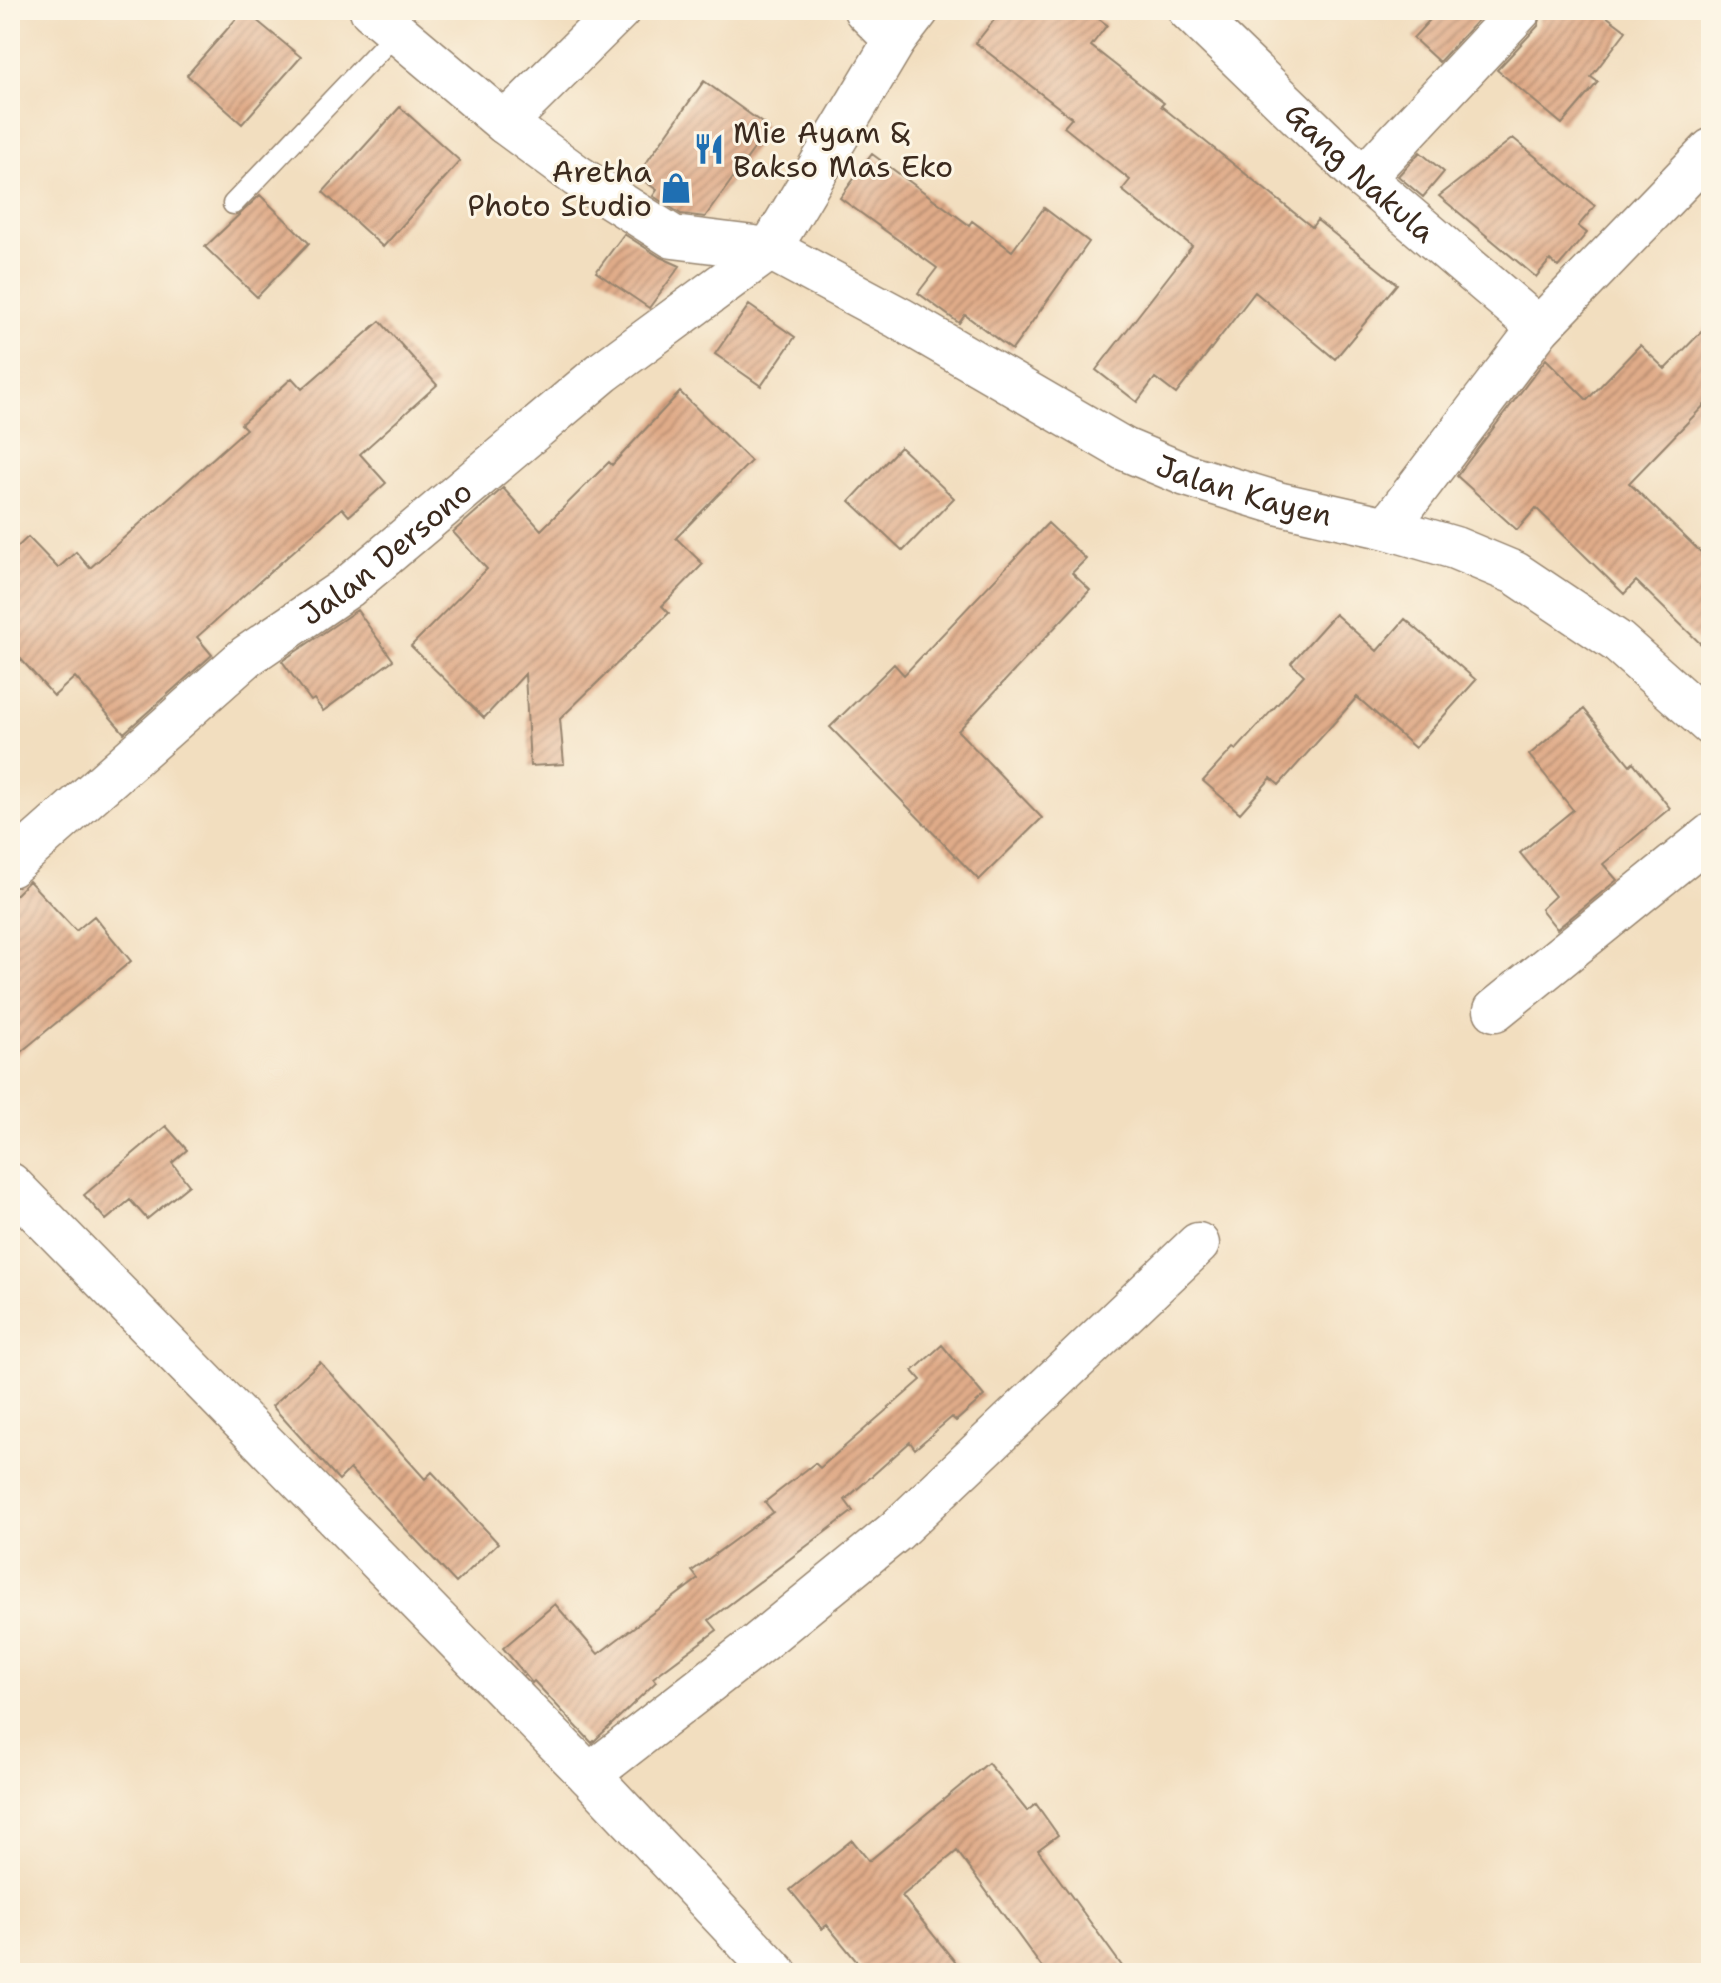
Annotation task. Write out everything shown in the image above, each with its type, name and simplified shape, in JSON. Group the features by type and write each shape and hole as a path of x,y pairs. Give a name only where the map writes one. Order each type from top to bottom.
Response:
{"street":[{"path":"505,123 619,10"},
{"path":"384,21 505,123 577,176 673,237 770,249 907,25 865,10"},
{"name":"Gang Nakula","path":"1189,10 1363,178 1539,328"},
{"path":"1363,178 1520,10"},
{"path":"1387,528 1539,328 1711,150"},
{"name":"Jalan Kayen","path":"770,249 899,318 1124,449 1186,475 1281,504 1387,528 1455,548 1515,573 1618,642 1711,725"},
{"name":"Jalan Dersono","path":"10,866 247,656 348,587 603,372 770,249"},
{"path":"1495,1010 1711,835"},
{"path":"10,1184 589,1775 776,1973"},
{"path":"589,1775 759,1643 896,1531 1198,1244"}],"lane":[{"path":"233,204 384,21"}],"building":[{"path":"244,10 301,57 242,124 187,75"},
{"path":"1002,10 1087,10 1107,25 1091,46 1312,227 1317,220 1397,284 1335,359 1255,292 1176,394 1155,378 1137,402 1096,370 1192,246 1122,190 1130,180 1064,127 1072,118 976,43"},
{"path":"1439,10 1487,10 1439,62 1413,38"},
{"path":"1543,10 1598,10 1626,31 1591,77 1598,82 1562,124 1497,70 1538,26"},
{"path":"704,81 769,128 705,217 681,214 653,196 657,190 637,176"},
{"path":"400,107 460,161 383,247 323,192"},
{"path":"1513,138 1595,206 1578,226 1587,233 1558,267 1550,260 1536,277 1439,196"},
{"path":"1420,152 1444,172 1423,197 1398,176"},
{"path":"872,154 969,225 972,221 1012,251 1044,208 1089,242 1012,350 965,315 959,323 918,293 937,268 840,198"},
{"path":"260,195 309,243 257,297 205,247"},
{"path":"624,234 680,266 649,308 596,272"},
{"path":"749,305 795,337 761,386 715,354"},
{"path":"380,321 437,385 360,454 386,483 349,516 342,508 197,637 212,655 124,733 75,677 54,696 10,647 10,554 28,537 58,568 76,552 90,568 246,429 241,424 292,378 302,389"},
{"path":"1711,322 1711,398 1629,483 1711,562 1711,654 1636,581 1624,594 1536,508 1517,530 1457,476 1546,359 1587,400 1640,345 1665,369"},
{"path":"680,392 751,461 676,538 703,564 662,606 669,613 560,719 564,764 530,766 525,674 484,718 411,646 487,569 453,532 503,488 541,530 609,462 612,465"},
{"path":"900,447 954,498 903,551 850,501"},
{"path":"1048,523 1086,559 1072,573 1090,590 958,731 1042,818 979,880 830,727 894,664 904,675"},
{"path":"357,610 393,660 323,711 314,699 311,701 282,661"},
{"path":"1335,614 1377,651 1405,619 1476,680 1415,748 1357,697 1279,785 1271,778 1240,813 1203,781 1233,748 1236,750 1304,675 1291,663"},
{"path":"1584,709 1670,808 1603,864 1617,880 1557,929 1541,909 1555,896 1520,853 1573,810 1529,755"},
{"path":"29,881 76,931 94,916 131,961 10,1061 10,900"},
{"path":"166,1126 187,1150 172,1163 189,1185 147,1219 130,1200 106,1220 84,1195"},
{"path":"942,1345 984,1396 956,1421 952,1417 915,1449 910,1442 845,1500 853,1511 709,1620 717,1630 653,1678 656,1682 592,1743 534,1681 532,1683 503,1648 555,1604 598,1654 698,1579 692,1571 773,1512 765,1502 815,1463 820,1468 921,1380 913,1371"},
{"path":"320,1362 425,1479 432,1472 498,1543 456,1583 350,1469 339,1480 272,1406"},
{"path":"988,1763 1027,1811 1036,1804 1058,1835 1038,1850 1127,1973 1046,1973 957,1851 902,1896 964,1973 866,1973 827,1925 822,1929 790,1890 852,1840 869,1861"}],"place":[{"name":"Mie Ayam & Bakso Mas Eko","path":"709,149"},
{"name":"Aretha Photo Studio","path":"676,188"}]}
